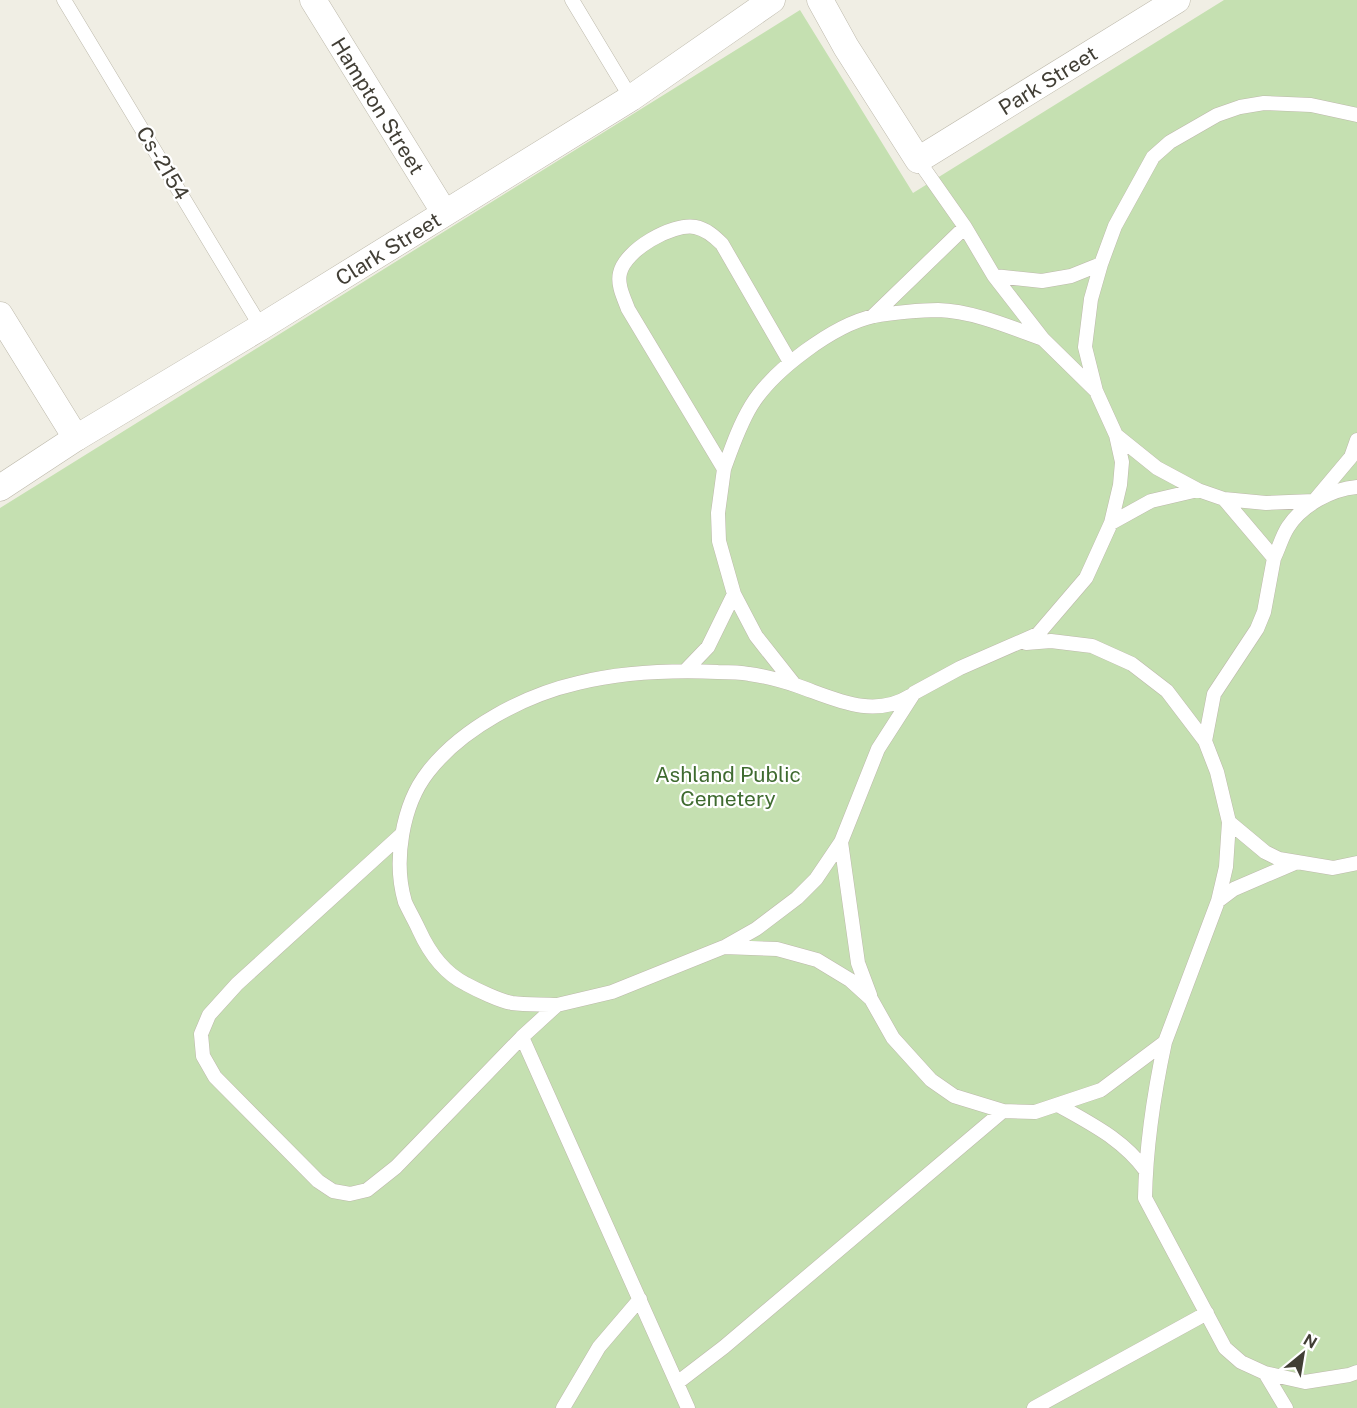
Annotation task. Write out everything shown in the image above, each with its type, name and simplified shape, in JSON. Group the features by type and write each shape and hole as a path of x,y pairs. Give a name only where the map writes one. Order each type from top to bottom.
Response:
{"street":[{"name":"Hampton Street","path":"313,0 444,212"},
{"name":"Clark Street","path":"0,488 76,438 261,327 631,98 772,0"},
{"path":"820,0 846,47 918,160"},
{"name":"Park Street","path":"918,160 1177,0"},
{"path":"0,315 76,438"}],"lane":[{"name":"Cs-2154","path":"64,0 261,327"},
{"path":"572,0 631,98"},
{"path":"914,693 878,749 841,842 816,879 797,898 756,929 724,946 612,992 558,1005 511,1003 464,984 444,968 428,948 406,902 400,876 402,834 412,797 427,773 446,751 494,716 548,692 578,683 634,674 685,671 748,673 794,684 850,704 873,707 897,704 914,693 960,668 1038,634 1086,578 1111,523 1120,485 1122,462 1116,435 1096,391 1085,347 1091,299 1101,264 1115,226 1153,157 1170,142 1217,115 1240,107 1264,104 1311,105 1357,115"},
{"path":"918,160 965,227 994,276 1043,339 1096,391"},
{"path":"724,469 628,309 621,292 619,275 624,261 649,240 679,227 695,227 710,232 722,244 790,362"},
{"path":"873,316 965,227"},
{"path":"994,276 1042,281 1071,276 1101,264"},
{"path":"794,684 756,636 734,594 719,541 718,513 724,469 738,431 752,404 790,362 831,334 873,316 938,310 988,319 1043,339"},
{"path":"1116,435 1157,468 1198,490 1224,499 1266,503 1314,501 1343,488 1357,487"},
{"path":"1205,741 1214,694 1257,629 1264,612 1275,558 1288,526 1314,501 1352,457 1357,440"},
{"path":"1111,523 1151,501 1198,490"},
{"path":"1224,499 1275,558"},
{"path":"685,671 708,647 734,594"},
{"path":"1018,643 1052,641 1092,646 1132,664 1167,691 1205,741 1217,771 1229,822 1226,867 1218,902 1165,1042 1155,1091 1145,1197 1226,1348 1241,1362 1265,1373 1305,1382 1357,1372"},
{"path":"1229,822 1265,852 1279,859 1333,868 1357,863"},
{"path":"402,834 237,984 209,1015 201,1034 203,1056 214,1077 318,1181 333,1191 350,1194 367,1190 396,1167 522,1037 558,1005"},
{"path":"841,842 858,963 871,999 893,1038 931,1080 954,1096 1003,1111 1035,1112 1101,1090 1165,1042"},
{"path":"1218,902 1234,889 1297,862"},
{"path":"724,946 777,949 817,960 850,980 871,999"},
{"path":"522,1037 688,1408"},
{"path":"1058,1105 1112,1135 1135,1156 1146,1171"},
{"path":"677,1383 724,1347 1003,1111"},
{"path":"563,1408 599,1347 640,1299"},
{"path":"1034,1408 1207,1312"},
{"path":"1265,1373 1279,1404"}],"green space":[{"name":"Ashland Public Cemetery","path":"1224,0 1357,0 1357,1408 0,1408 0,508 800,10 913,193"}]}
